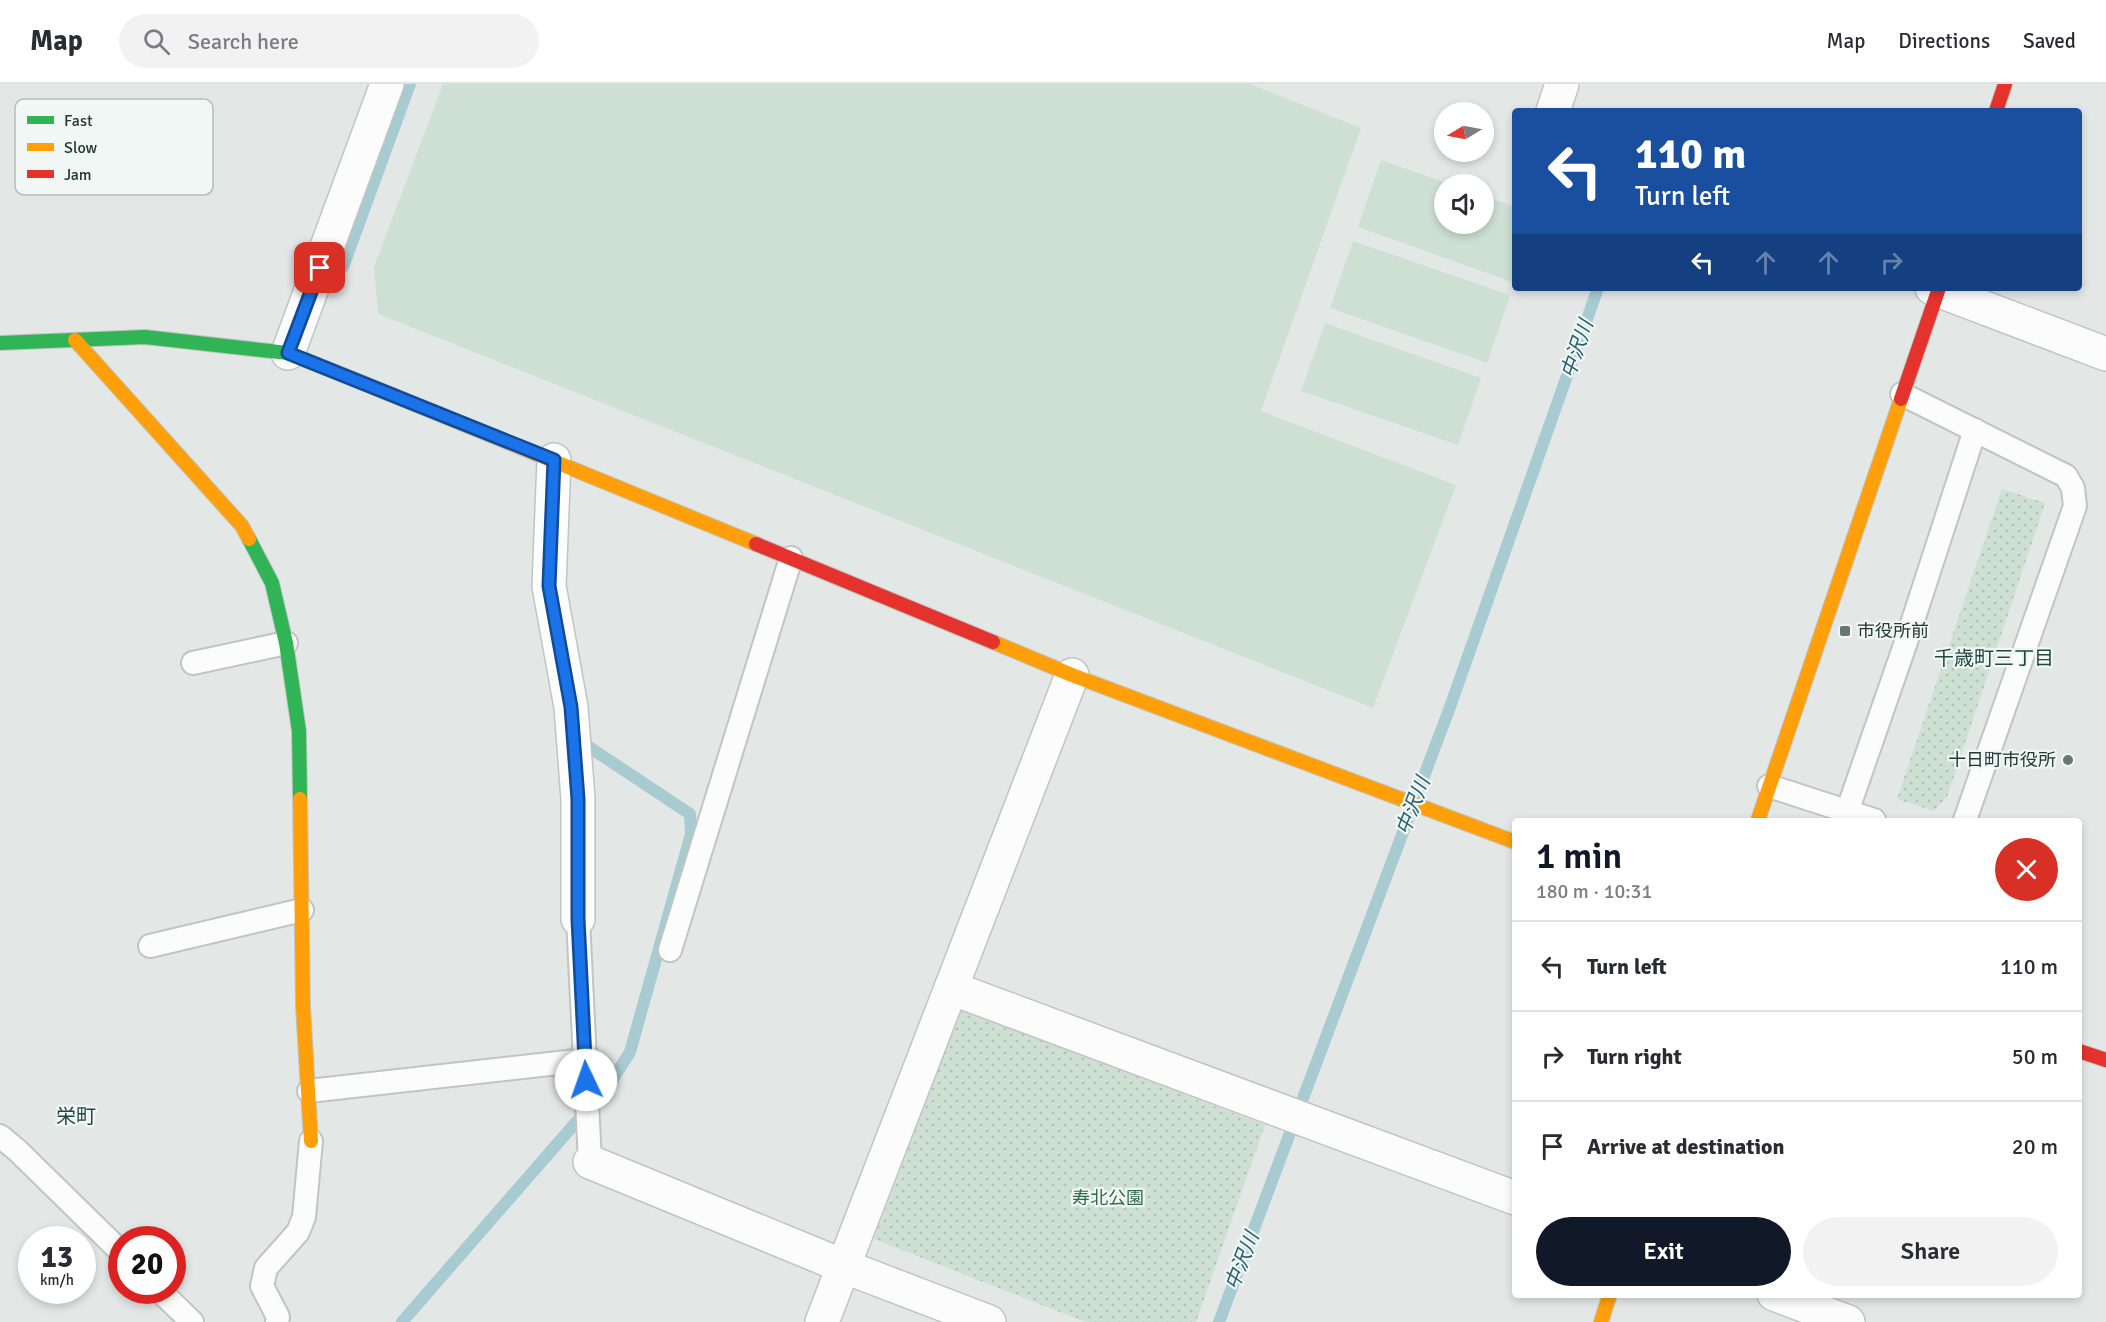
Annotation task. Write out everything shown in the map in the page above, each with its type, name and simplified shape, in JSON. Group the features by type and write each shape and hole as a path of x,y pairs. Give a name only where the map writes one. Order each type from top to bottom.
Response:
{"street":[{"path":"288,353 387,84"},
{"path":"1554,108 1562,84"},
{"path":"1997,108 2005,84"},
{"path":"1759,818 1935,291"},
{"path":"1941,291 2106,354"},
{"path":"0,344 145,337 288,353 554,460 1072,675 1512,841"},
{"path":"75,340 242,526 272,584 286,643 299,731 303,1006 311,1141"},
{"path":"554,460 549,586 571,707 578,799 578,919"},
{"path":"822,1322 1072,675"},
{"path":"951,988 1512,1197"},
{"path":"2082,1052 2106,1060"},
{"path":"590,1162 843,1266 988,1322"},
{"path":"1601,1322 1609,1298"},
{"path":"1785,1298 1848,1322"}],"lane":[{"path":"1902,394 2066,476 2073,488 2075,506 1966,818"},
{"path":"1847,812 1906,642 1975,430"},
{"path":"670,950 791,558"},
{"path":"194,663 286,643"},
{"path":"1769,786 1867,818"},
{"path":"150,946 302,910"},
{"path":"578,919 590,1162"},
{"path":"309,1091 585,1060"},
{"path":"0,1136 108,1239"},
{"path":"277,1322 278,1317 262,1286 266,1268 298,1233 304,1217 311,1141"},
{"path":"173,1304 192,1322"}],"green space":[{"path":"443,84 1250,84 1361,128 1261,411 1456,485 1373,708 378,314 374,267"},
{"path":"1381,160 1434,178 1434,234 1494,234 1494,200 1512,206 1512,282 1358,227"},
{"path":"1353,241 1510,295 1487,363 1330,308"},
{"path":"1325,323 1481,378 1458,445 1301,391"},
{"path":"2002,489 2045,503 1947,797 1934,811 1897,799"},
{"name":"寿北公園","path":"961,1010 1265,1125 1196,1322 1085,1322 874,1239"}],"waterway":[{"path":"343,267 410,84"},
{"name":"中沢川","path":"1219,1322 1450,707 1597,291"},
{"path":"402,1322 611,1082 630,1052 691,834 690,814 589,747"}],"traffic: fast":[{"path":"0,343 145,337 288,353 363,383"},
{"path":"249,539 272,583 286,643 299,731 300,799"}],"traffic: slow":[{"path":"75,340 242,526 249,539"},
{"path":"363,383 756,544"},
{"path":"1759,818 1901,399"},
{"path":"993,642 1072,675 1512,841"},
{"path":"300,799 303,1006 311,1141"},
{"path":"1601,1322 1609,1298"}],"traffic: jam":[{"path":"1997,108 2005,84"},
{"path":"1901,399 1938,291"},
{"path":"756,544 993,642"},
{"path":"2082,1052 2106,1060"}],"place":[{"name":"市役所前","path":"1845,631"},
{"name":"十日町市役所","path":"2068,760"}],"district":[{"name":"千歳町三丁目","path":"1994,658"},
{"name":"栄町","path":"76,1116"}],"route":[{"path":"320,268 288,353 554,460 549,586 571,707 578,799 578,919 586,1080"}]}
